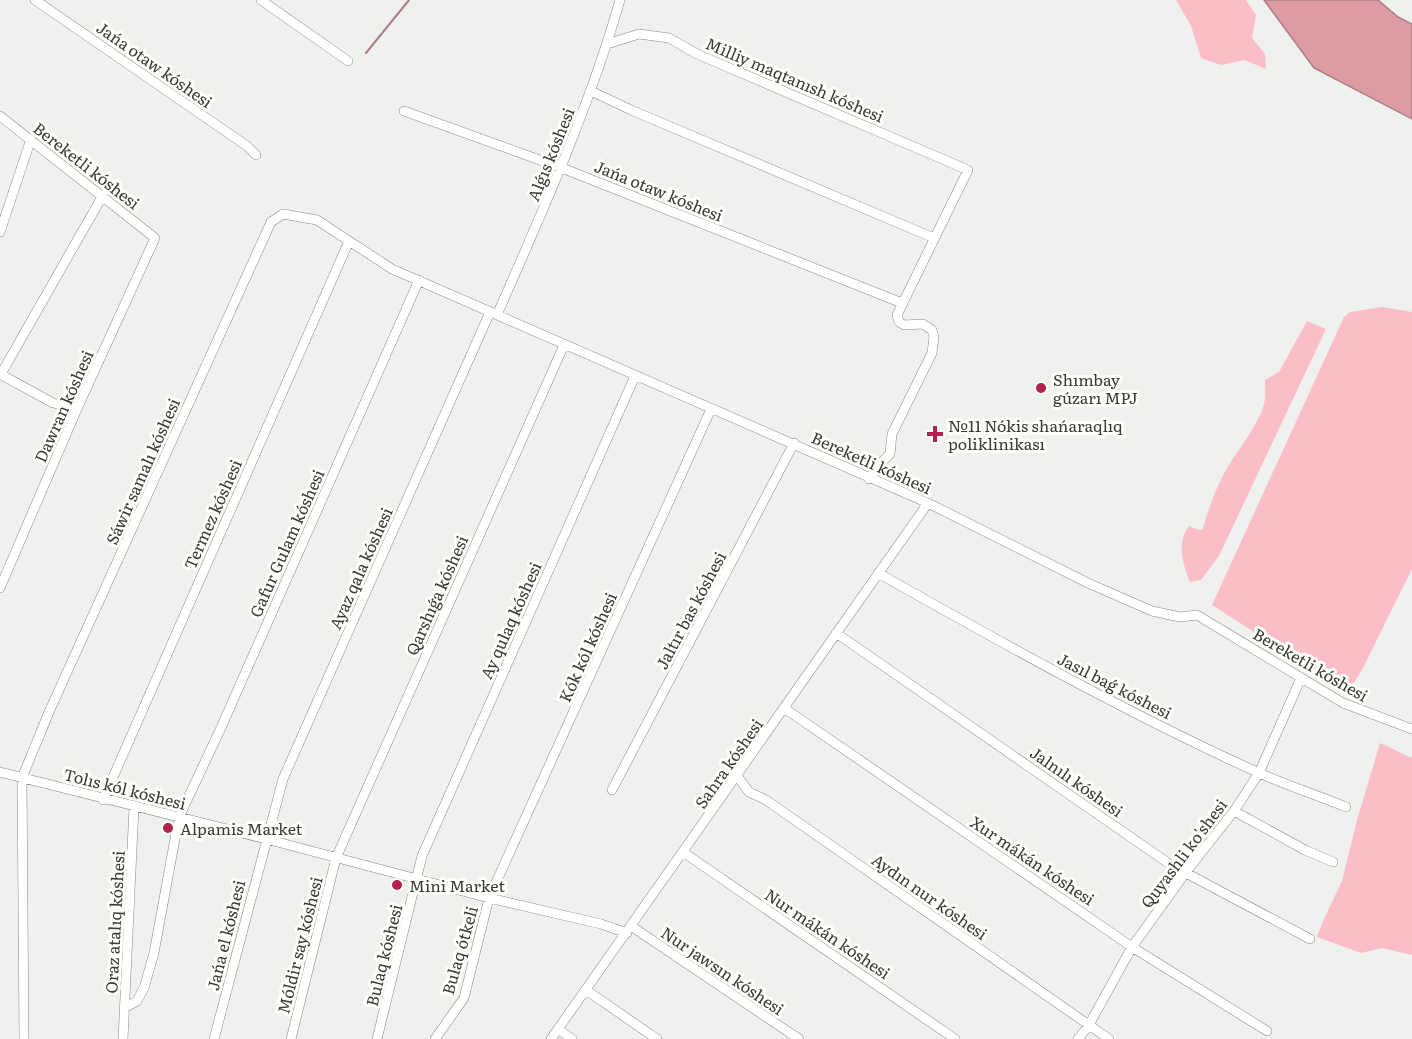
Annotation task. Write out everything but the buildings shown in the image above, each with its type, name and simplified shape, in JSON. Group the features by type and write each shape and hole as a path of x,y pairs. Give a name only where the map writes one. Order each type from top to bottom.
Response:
{"street":[{"name":"Jańa otaw kóshesi","path":"36,0 247,146 256,155"},
{"path":"261,0 348,62"},
{"name":"Alǵıs kóshesi","path":"493,313 562,168 608,44 620,0"},
{"name":"Milliy maqtanısh kóshesi","path":"608,44 639,34 669,38 697,54 968,170 934,238"},
{"path":"591,91 934,238 897,315 899,322 904,325 923,324 932,330 934,337 932,353 892,434 890,454 869,479"},
{"name":"Jańa otaw kóshesi","path":"404,111 562,168 902,303"},
{"name":"Bereketli kóshesi","path":"0,116 155,238"},
{"path":"0,232 31,139"},
{"path":"77,409 53,403 1,374 103,195"},
{"name":"Sáwir samalı kóshesi","path":"22,778 49,712 271,222 283,214 316,220"},
{"name":"Bereketli kóshesi","path":"316,220 392,269 928,503 1088,583 1152,611 1180,617 1197,615 1342,703 1412,729"},
{"name":"Dawran kóshesi","path":"0,588 77,409 155,238"},
{"name":"Termez kóshesi","path":"103,800 349,241"},
{"name":"Gafur Gulam kóshesi","path":"124,1008 137,1001 144,988 154,953 179,817 225,719 419,280"},
{"name":"Ayaz qala kóshesi","path":"266,839 283,779 493,313"},
{"name":"Qarshıǵa kóshesi","path":"336,858 564,345"},
{"name":"Ay qulaq kóshesi","path":"418,879 422,856 635,376"},
{"name":"Kók kól kóshesi","path":"489,898 711,409"},
{"name":"Jaltır bas kóshesi","path":"612,790 794,443"},
{"name":"Sahra kóshesi","path":"551,1039 928,503"},
{"name":"Jasıl baǵ kóshesi","path":"878,573 1127,710 1258,773 1346,807"},
{"name":"Jalnılı kóshesi","path":"836,633 1172,865 1310,939"},
{"name":"Quyashli ko'shesi","path":"1078,1039 1089,1025 1132,947 1234,811 1258,773 1301,678"},
{"name":"Xur mákán kóshesi","path":"784,708 1132,947 1267,1031"},
{"name":"Tolıs kól kóshesi","path":"0,772 489,898 629,929"},
{"name":"Aydın nur kóshesi","path":"737,776 749,792 766,800 1109,1039"},
{"path":"22,778 24,1039"},
{"name":"Oraz atalıq kóshesi","path":"123,1039 134,807"},
{"path":"1234,811 1305,850 1333,862"},
{"name":"Jańa el kóshesi","path":"214,1039 266,839"},
{"name":"Nur mákán kóshesi","path":"683,852 955,1039"},
{"name":"Móldir say kóshesi","path":"291,1039 336,858"},
{"name":"Bulaq kóshesi","path":"377,1039 418,879"},
{"name":"Bulaq ótkeli","path":"435,1039 464,998 489,898"},
{"name":"Nur jawsın kóshesi","path":"629,929 799,1039"},
{"path":"586,990 657,1039"},
{"path":"558,1029 572,1039"}],"shaded area":[{"path":"1176,0 1246,0 1256,15 1252,38 1265,54 1266,69 1244,60 1221,65 1201,58 1191,26"},
{"path":"1264,0 1378,0 1398,17 1412,24 1412,119 1314,68"},
{"path":"1382,307 1412,312 1412,569 1362,670 1348,692 1212,605 1344,317 1350,312"},
{"path":"1307,321 1326,329 1219,556 1201,580 1190,582 1182,554 1185,533 1189,526 1198,530 1203,529 1211,502 1223,476 1259,418 1265,398 1265,380 1279,372"},
{"path":"1380,743 1412,758 1412,955 1382,948 1361,953 1317,937 1342,881"}],"waterway":[{"path":"366,53 409,0"}],"place":[{"name":"Shımbay gúzarı MPJ","path":"1041,388"},
{"name":"№11 Nókis shańaraqlıq poliklinikası","path":"935,434"},
{"name":"Alpamis Market","path":"168,828"},
{"name":"Mini Market","path":"397,885"}]}
